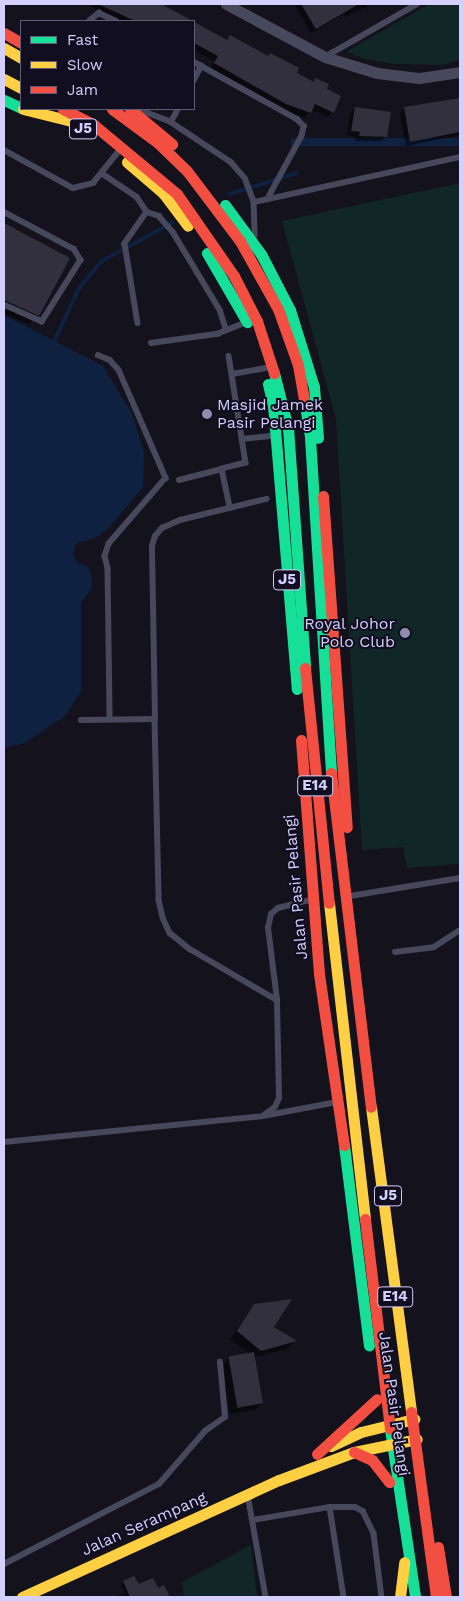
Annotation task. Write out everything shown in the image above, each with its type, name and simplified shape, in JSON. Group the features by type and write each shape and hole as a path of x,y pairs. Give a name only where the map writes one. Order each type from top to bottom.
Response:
{"main road":[{"path":"4,33 20,42"},
{"path":"4,48 20,57"},
{"path":"4,79 20,87"},
{"path":"4,87 20,95"},
{"path":"4,100 20,108"},
{"path":"26,110 57,119 94,125"},
{"name":"Jalan Pasir Pelangi","path":"49,110 78,125 116,153 162,193 180,214 216,266 247,322 265,368 275,435 319,974 339,1102 380,1426 407,1597"},
{"name":"E14","path":"64,110 94,125 159,176 212,243 257,321 284,410 298,555 308,723 383,1379 416,1597"},
{"name":"E14","path":"113,110 158,143 187,171 218,208 240,240 278,309 298,365 310,438 330,760 377,1162 436,1597"},
{"name":"Jalan Pasir Pelangi","path":"131,110 186,157 261,254 290,310 314,387 354,896 414,1419 446,1597"},
{"path":"317,1454 377,1399"},
{"name":"Jalan Serampang","path":"279,1480 344,1438 380,1426 414,1419"},
{"name":"Jalan Serampang","path":"22,1597 279,1480 354,1452 417,1439"},
{"path":"354,1452 372,1460 388,1482"},
{"path":"400,1597 407,1545"}],"street":[{"path":"226,4 325,56 396,76 419,78 460,72"}],"lane":[{"path":"325,56 417,4"},
{"path":"90,20 99,13 114,20"},
{"path":"195,63 297,119 304,126 302,136 268,199"},
{"path":"195,78 201,66"},
{"path":"141,110 171,122 231,162 246,178 254,202 253,227 261,254"},
{"path":"171,122 177,110"},
{"path":"4,150 73,188 93,183 103,174 116,153"},
{"path":"254,202 460,157"},
{"path":"103,174 137,198 147,212 159,216 173,232 220,310 226,328"},
{"path":"4,212 74,249 81,260 42,322 4,305"},
{"path":"138,323 125,244 147,212"},
{"path":"151,343 217,334 226,328 247,322"},
{"path":"98,355 110,360 119,370 166,478 109,544 106,556 108,568 110,718"},
{"path":"180,480 246,463 229,356"},
{"path":"232,374 265,368"},
{"path":"242,439 275,435"},
{"path":"222,469 230,508"},
{"path":"266,499 169,523 156,536 152,546 159,900 163,918 170,933 190,949 277,1000"},
{"path":"82,720 110,718 156,719"},
{"path":"263,1116 275,1107 279,1098 277,1000 268,928 271,914 278,908 312,900 354,896 460,878"},
{"path":"395,952 434,947 460,930"},
{"path":"5,1140 263,1116 339,1102"},
{"path":"4,1564 158,1484 205,1431 225,1417 220,1362"},
{"path":"248,1495 266,1597"},
{"path":"253,1520 330,1508 355,1508 368,1518 374,1534 382,1597"},
{"path":"330,1508 344,1597"}],"green space":[{"path":"429,4 460,4 460,60 442,65 395,64 365,59 346,52"},
{"name":"Royal Johor Polo Club","path":"460,183 460,864 407,868 403,847 362,850 336,419 282,221"},
{"path":"251,1545 257,1597 184,1597 182,1582"}],"water":[{"path":"291,138 460,138 460,146 291,146"},
{"path":"4,315 103,366 131,412 144,451 143,487 108,529 95,538 77,543 73,554 78,563 88,567 92,578 91,590 81,602 81,692 65,716 25,743 4,748"}],"building":[{"path":"98,4 161,4 191,20 133,20"},
{"path":"301,4 359,4 316,29"},
{"path":"195,23 227,40 230,35 268,56 270,53 299,68 297,73 314,82 315,78 329,84 327,89 341,96 334,113 315,104 311,113 286,104 214,63 218,56 195,44"},
{"path":"460,98 460,132 410,142 404,107"},
{"path":"355,107 391,112 387,137 359,136 360,132 351,131"},
{"path":"4,223 70,258 39,316 4,300"},
{"path":"292,1299 274,1327 297,1341 261,1351 237,1331 254,1304"},
{"path":"254,1352 263,1403 237,1408 228,1357"},
{"path":"134,1576 139,1584 153,1578 158,1588 164,1585 170,1597 130,1597 123,1581"}],"waterway":[{"path":"230,194 297,173"},
{"path":"54,342 79,288 102,261 172,223"}],"traffic: fast":[{"path":"4,100 20,108"},
{"path":"225,205 261,254 290,310 314,387 318,438"},
{"path":"207,253 247,322"},
{"path":"274,373 288,428 305,668"},
{"path":"268,384 273,405 297,689"},
{"path":"305,405 310,438 331,773"},
{"path":"344,1145 369,1345"},
{"path":"390,1429 415,1597"}],"traffic: slow":[{"path":"4,48 20,57"},
{"path":"4,79 20,87"},
{"path":"27,110 79,123"},
{"path":"127,162 163,193 188,226"},
{"path":"329,903 365,1219"},
{"path":"371,1107 411,1412"},
{"path":"331,1446 361,1432 414,1419"},
{"path":"22,1597 279,1480 354,1452 417,1439"},
{"path":"400,1597 404,1562"}],"traffic: jam":[{"path":"4,33 20,42"},
{"path":"65,110 94,125 177,194 234,276 257,321 274,373"},
{"path":"113,110 158,143 187,171 240,241 278,309 298,365 305,405"},
{"path":"131,110 172,144"},
{"path":"323,496 347,827"},
{"path":"305,668 329,903"},
{"path":"301,740 319,974 344,1145"},
{"path":"331,773 371,1107"},
{"path":"365,1219 390,1429"},
{"path":"317,1454 377,1399"},
{"path":"411,1412 436,1597"},
{"path":"354,1452 372,1460 389,1482"},
{"path":"438,1547 446,1597"}],"place":[{"name":"Masjid Jamek Pasir Pelangi","path":"207,414"},
{"name":"Royal Johor Polo Club","path":"405,633"}]}
